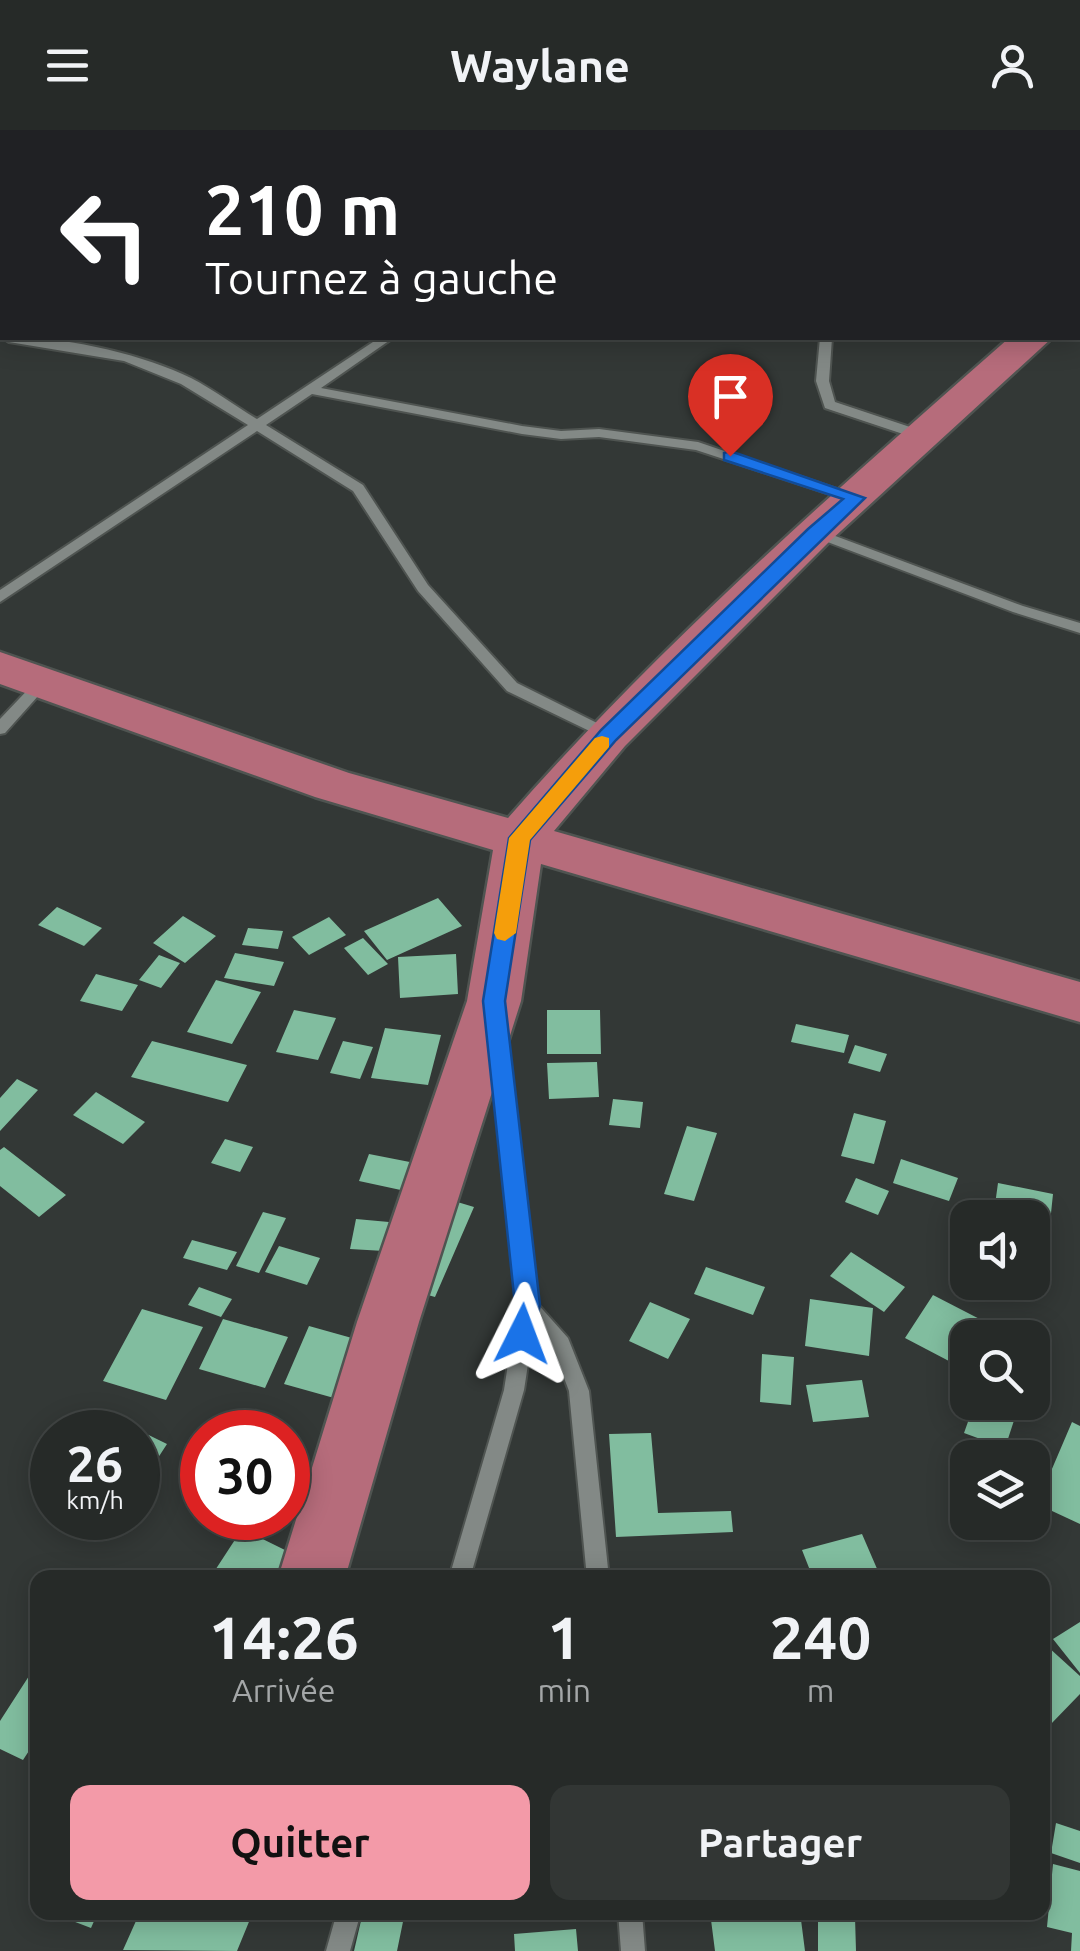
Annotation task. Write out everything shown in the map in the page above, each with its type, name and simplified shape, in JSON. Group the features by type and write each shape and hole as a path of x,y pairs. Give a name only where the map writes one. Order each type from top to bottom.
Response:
{"main road":[{"path":"314,1570 388,1322 494,1001 520,838 608,735 814,532 1030,340"},
{"path":"21,675 332,784 1080,1002"}],"street":[{"path":"27,340 128,358 186,381 358,488 424,588 512,688 608,735"},
{"path":"0,597 384,340"},
{"path":"826,340 824,395 830,406 923,436"},
{"path":"310,390 546,434 599,433 698,446 856,498"},
{"path":"814,532 1018,610 1080,628"},
{"path":"0,729 21,675"},
{"path":"461,1570 514,1390 527,1305 494,1001"},
{"path":"527,1305 561,1344 579,1391 597,1570"},
{"path":"338,1951 347,1920"},
{"path":"631,1920 633,1951"}],"building":[{"path":"438,898 462,926 387,960 364,931"},
{"path":"57,907 102,928 84,946 38,925"},
{"path":"183,916 216,936 185,963 153,943"},
{"path":"329,917 346,935 309,955 292,937"},
{"path":"248,928 283,931 278,949 242,945"},
{"path":"363,938 388,964 368,975 344,948"},
{"path":"235,953 284,962 274,986 224,978"},
{"path":"456,954 458,994 400,998 398,957"},
{"path":"159,955 180,963 161,988 139,980"},
{"path":"96,974 138,985 122,1011 80,1001"},
{"path":"216,980 261,992 232,1044 187,1032"},
{"path":"294,1010 336,1018 318,1060 276,1052"},
{"path":"547,1010 600,1010 601,1054 547,1054"},
{"path":"796,1024 849,1035 844,1053 791,1042"},
{"path":"385,1028 441,1035 428,1085 371,1078"},
{"path":"152,1041 247,1065 228,1102 131,1077"},
{"path":"343,1041 373,1047 360,1079 330,1073"},
{"path":"855,1045 887,1054 880,1072 848,1063"},
{"path":"597,1062 599,1097 549,1099 547,1063"},
{"path":"17,1079 38,1090 0,1131 0,1098"},
{"path":"96,1092 145,1122 123,1144 73,1115"},
{"path":"613,1099 643,1102 640,1128 609,1125"},
{"path":"854,1113 886,1121 874,1164 841,1156"},
{"path":"687,1126 717,1133 694,1201 664,1194"},
{"path":"225,1139 253,1147 240,1172 211,1163"},
{"path":"4,1147 66,1195 39,1217 0,1186 0,1150"},
{"path":"369,1154 420,1164 410,1192 359,1181"},
{"path":"901,1159 958,1178 949,1201 893,1183"},
{"path":"856,1178 889,1191 878,1215 845,1202"},
{"path":"998,1183 1053,1194 1050,1223 1050,1200 996,1200"},
{"path":"444,1198 474,1207 435,1297 403,1288"},
{"path":"263,1212 286,1218 259,1273 236,1266"},
{"path":"356,1219 389,1222 384,1251 350,1249"},
{"path":"192,1240 237,1252 227,1270 183,1258"},
{"path":"279,1246 320,1258 307,1285 265,1272"},
{"path":"851,1252 905,1287 884,1312 830,1276"},
{"path":"706,1267 765,1287 753,1315 694,1294"},
{"path":"199,1287 232,1299 221,1317 188,1305"},
{"path":"933,1295 981,1320 950,1320 950,1362 905,1338"},
{"path":"810,1299 873,1308 869,1356 805,1346"},
{"path":"650,1302 690,1319 668,1359 629,1341"},
{"path":"142,1309 203,1327 166,1400 103,1381"},
{"path":"223,1319 288,1337 265,1388 199,1369"},
{"path":"309,1326 359,1340 334,1398 284,1384"},
{"path":"762,1354 794,1357 791,1405 760,1402"},
{"path":"862,1380 869,1417 813,1422 806,1385"},
{"path":"969,1420 1014,1420 1008,1440 983,1440 964,1433"},
{"path":"1072,1422 1080,1426 1080,1524 1050,1510 1050,1474"},
{"path":"651,1433 658,1513 731,1511 733,1532 616,1537 609,1434"},
{"path":"862,1534 878,1570 810,1570 802,1550"},
{"path":"235,1540 264,1540 289,1552 278,1570 215,1570"},
{"path":"1080,1622 1080,1673 1053,1639"},
{"path":"1050,1649 1080,1676 1080,1694 1050,1725"},
{"path":"30,1674 30,1749 23,1760 0,1749 0,1721"},
{"path":"1056,1823 1080,1831 1080,1863 1051,1853"},
{"path":"1053,1864 1080,1871 1080,1951 1071,1951 1072,1933 1047,1927"},
{"path":"70,1920 94,1920 91,1928"},
{"path":"136,1920 250,1920 237,1951 123,1950"},
{"path":"361,1920 403,1920 397,1951 354,1951"},
{"path":"711,1920 801,1920 805,1951 715,1951"},
{"path":"818,1920 855,1920 856,1951 818,1951"},
{"path":"576,1929 578,1951 515,1951 514,1934"}],"slow traffic":[{"path":"505,933 520,838 602,743"}],"route":[{"path":"522,1334 527,1305 494,1001 520,838 608,735 814,532 856,498 730,456"}]}
